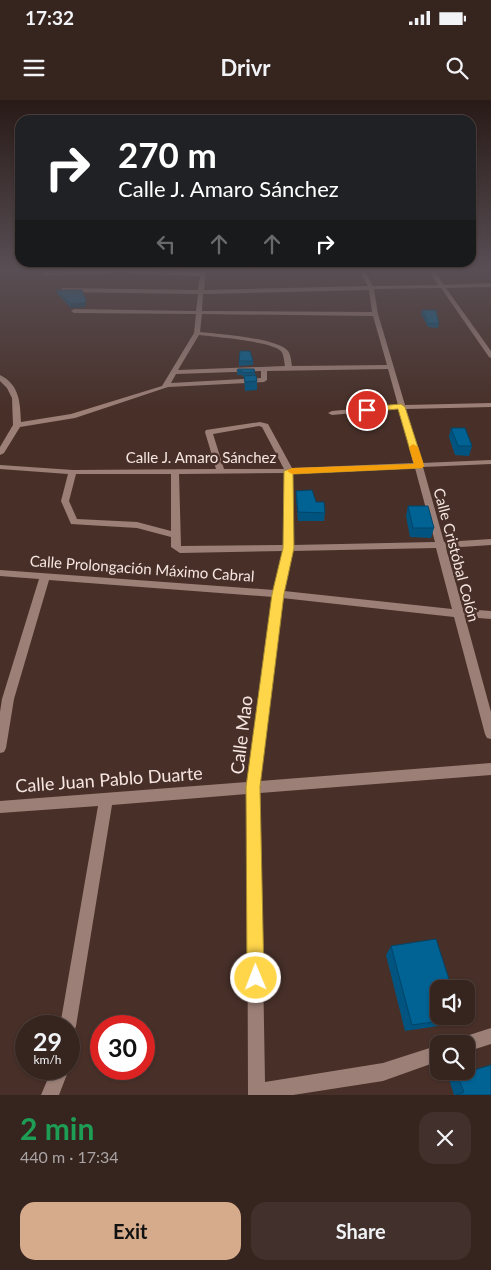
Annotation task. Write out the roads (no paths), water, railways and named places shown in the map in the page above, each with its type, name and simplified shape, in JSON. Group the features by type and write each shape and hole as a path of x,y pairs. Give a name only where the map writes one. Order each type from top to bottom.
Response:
{"street":[{"path":"17,425 72,416 159,390 166,385 197,333 198,315"},
{"name":"Calle Cristóbal Colón","path":"375,315 419,466 491,734"},
{"path":"463,315 491,356"},
{"path":"197,333 273,344 286,353 289,368"},
{"path":"174,372 289,368 390,368"},
{"path":"166,385 264,380 264,369"},
{"path":"0,376 10,387 16,398 17,425 0,453"},
{"path":"332,413 401,407 491,405"},
{"path":"220,470 208,433 260,424 265,426 289,471"},
{"name":"Calle J. Amaro Sánchez","path":"0,467 73,472 289,471 491,462"},
{"path":"175,471 177,549 439,545 491,542"},
{"name":"Calle Mao","path":"257,1094 253,787 278,594 288,548 289,471"},
{"path":"73,472 65,501 74,522 137,525 176,535"},
{"name":"Calle Prolongación Máximo Cabral","path":"0,573 278,594 491,615"},
{"path":"0,748 4,697 45,576"},
{"name":"Calle Juan Pablo Duarte","path":"0,807 491,769"},
{"path":"70,1015 106,798"},
{"path":"475,1041 491,1036"},
{"path":"257,1094 383,1072 430,1056"},
{"path":"50,1095 56,1080"}]}
